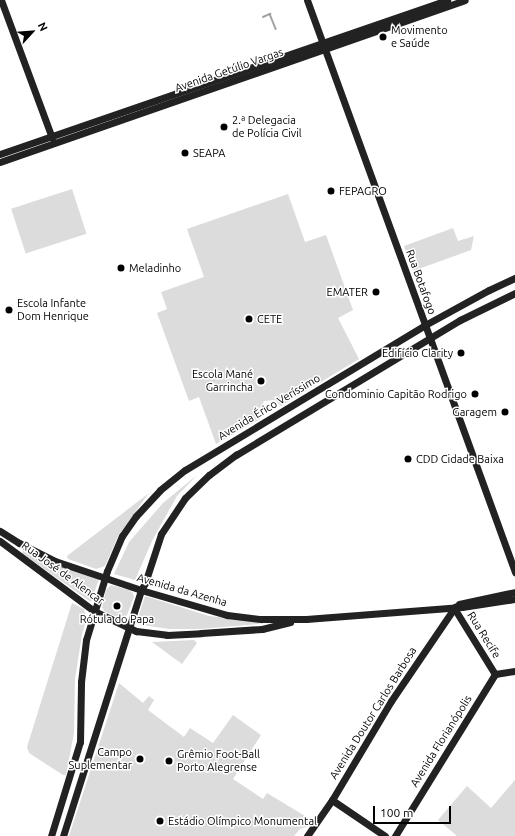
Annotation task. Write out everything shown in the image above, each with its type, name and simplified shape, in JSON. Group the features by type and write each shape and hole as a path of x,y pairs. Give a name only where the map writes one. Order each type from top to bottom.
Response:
{"main road":[{"path":"0,0 51,136 57,142"},
{"name":"Rua Botafogo","path":"307,0 515,572"},
{"name":"Avenida Getúlio Vargas","path":"424,11 447,0"},
{"name":"Avenida Getúlio Vargas","path":"0,154 248,72 424,11 465,0"},
{"name":"Avenida Getúlio Vargas","path":"0,162 248,72"},
{"name":"Avenida Érico Veríssimo","path":"50,836 80,742 81,682 84,655 94,611 107,572 122,536 136,516 160,490 185,470 425,325 489,290 515,278"},
{"path":"63,836 141,590 145,583 161,534 185,498 209,475 236,455 430,338 494,302 515,293"},
{"name":"Rua José de Alencar","path":"0,531 46,557 106,578"},
{"name":"Rua José de Alencar","path":"0,541 94,611 136,631"},
{"name":"Avenida da Azenha","path":"106,578 141,590 228,615 261,619 300,619 394,612 400,613 515,600"},
{"name":"Avenida da Azenha","path":"457,606 515,592"},
{"name":"Rua Recife","path":"457,606 495,674"},
{"name":"Avenida Doutor Carlos Barbosa","path":"307,836 332,800 390,701 457,606"},
{"name":"Avenida da Azenha","path":"136,631 167,635 262,629 300,619"},
{"path":"495,674 515,671"},
{"name":"Avenida Florianópolis","path":"395,836 495,674"},
{"path":"332,800 385,836"}],"shaded area":[{"path":"72,189 87,234 26,253 11,209"},
{"name":"CETE","path":"288,194 305,242 326,235 353,310 338,318 359,359 281,406 275,400 264,401 258,411 260,419 216,444 199,397 189,401 157,313 167,309 161,292 204,277 187,229"},
{"path":"453,228 458,241 474,236 471,250 413,271 404,246"},
{"path":"197,475 177,496 152,541 135,580 114,574 129,542 163,503"},
{"path":"149,493 118,536 105,566 96,569 68,559 67,556"},
{"path":"23,551 99,579 91,602 23,554"},
{"path":"111,585 129,590 133,593 134,597 127,615 124,618 119,618 104,611 102,607 106,590"},
{"path":"145,596 209,616 263,622 258,624 200,629 169,629 136,624"},
{"path":"72,603 84,609 87,619 82,634 75,679 74,733 66,775 63,775 29,753 27,747"},
{"path":"194,640 197,643 182,664 152,642"},
{"name":"Grêmio Foot-Ball Porto Alegrense","path":"119,683 143,703 149,696 154,700 148,710 184,737 190,728 213,743 233,715 261,735 233,779 263,799 267,793 310,819 306,827 300,829 294,836 69,836"},
{"path":"515,780 515,836 457,836 438,820 467,786 491,808"}],"waterway":[{"path":"263,17 270,14 276,29"}],"place":[{"name":"Movimento e Saúde","path":"383,37"},
{"name":"2.ª Delegacia de Polícia Civil","path":"224,127"},
{"name":"SEAPA","path":"185,153"},
{"name":"FEPAGRO","path":"331,191"},
{"name":"Meladinho","path":"121,268"},
{"name":"EMATER","path":"376,292"},
{"name":"Escola Infante Dom Henrique","path":"9,310"},
{"name":"CETE","path":"249,319"},
{"name":"Edifício Clarity","path":"461,353"},
{"name":"Escola Mané Garrincha","path":"261,381"},
{"name":"Condominio Capitão Rodrigo","path":"475,394"},
{"name":"Garagem","path":"505,412"},
{"name":"CDD Cidade Baixa","path":"408,459"},
{"name":"Rótula do Papa","path":"117,606"},
{"name":"Campo Suplementar","path":"140,759"},
{"name":"Grêmio Foot-Ball Porto Alegrense","path":"169,761"},
{"name":"Estádio Olímpico Monumental","path":"160,821"}]}
